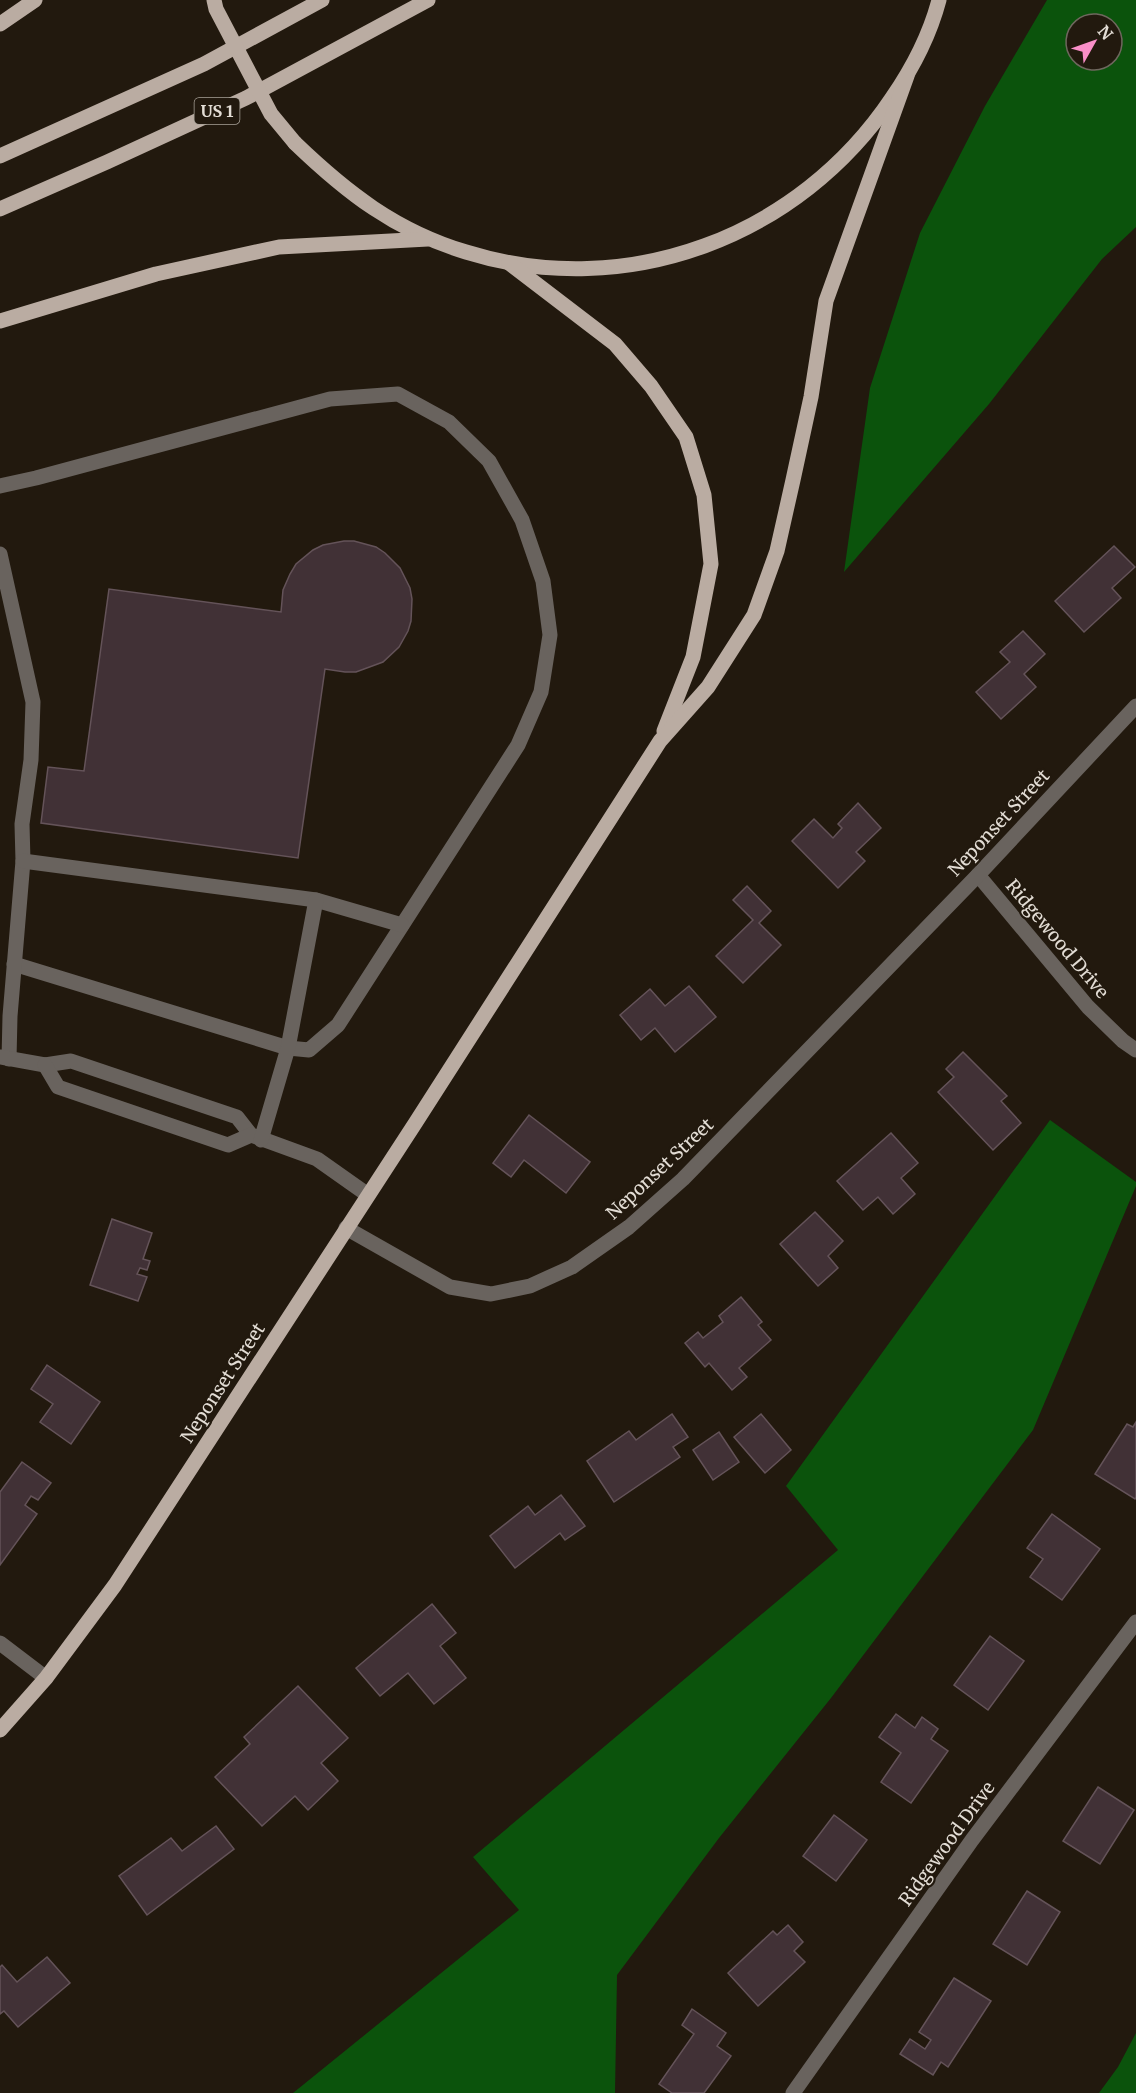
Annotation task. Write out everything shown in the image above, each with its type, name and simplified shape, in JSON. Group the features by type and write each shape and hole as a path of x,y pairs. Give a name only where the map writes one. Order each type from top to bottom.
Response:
{"main road":[{"path":"0,24 35,0"},
{"path":"214,0 216,9 271,114 295,143 333,180 375,211 428,238 466,252 509,263 572,269 630,266 696,250 724,239 767,218 822,180 876,124 907,76"},
{"path":"0,156 204,64 322,0"},
{"name":"US 1","path":"0,209 246,98 428,0"},
{"path":"346,1228 660,741 708,687 754,615 777,551 794,480 811,397 826,301 907,76 940,4"},
{"path":"0,321 156,274 279,247 428,238"},
{"path":"509,263 615,344 651,386 687,437 704,495 711,564 693,657 660,741"},
{"name":"Neponset Street","path":"0,1730 46,1678 115,1585 346,1228"}],"street":[{"path":"0,486 330,399 398,394 449,422 489,461 522,520 543,580 550,635 541,692 519,745 338,1025 309,1050 288,1048 14,964"},
{"path":"0,554 33,702 32,760 22,824 23,861 5,1058 45,1065 71,1061 237,1117 256,1138 317,1159 368,1195"},
{"name":"Neponset Street","path":"346,1228 450,1287 491,1294 530,1286 572,1267 629,1227 683,1179 978,876 1136,706"},
{"path":"23,861 316,900 402,925"},
{"name":"Ridgewood Drive","path":"978,876 1088,1007 1123,1041 1136,1050"},
{"path":"256,1138 288,1048 316,900"},
{"path":"45,1065 58,1087 228,1145 256,1138"},
{"name":"Ridgewood Drive","path":"793,2093 972,1840 1136,1622"},
{"path":"0,1643 46,1678"}],"green space":[{"path":"1047,0 1136,0 1136,227 1102,259 989,404 844,572 870,388 920,233 985,106"},
{"path":"1050,1120 1136,1182 1136,1186 1033,1430 831,1698 719,1838 617,1975 615,2093 293,2093 519,1910 473,1857 838,1550 786,1486"},
{"path":"1136,2033 1136,2093 1099,2093 1118,2067"}],"building":[{"path":"354,541 376,547 400,568 410,588 411,621 399,647 383,662 356,672 325,669 298,858 41,823 48,767 84,771 109,589 281,612 283,590 296,564 323,545"},
{"path":"1114,546 1135,567 1112,588 1121,598 1084,632 1055,601"},
{"path":"1023,631 1045,654 1024,674 1036,687 1001,719 976,692 1010,662 1000,652"},
{"path":"858,803 881,828 856,852 865,861 838,888 792,841 814,819 833,838 842,828 838,824"},
{"path":"747,886 771,911 759,923 781,945 743,983 716,956 753,920 733,900"},
{"path":"689,986 716,1017 675,1052 655,1028 641,1040 620,1015 650,989 665,1006"},
{"path":"963,1052 1007,1096 1001,1101 1021,1123 993,1150 938,1092 954,1077 946,1069"},
{"path":"529,1115 590,1162 566,1193 524,1160 511,1177 493,1163"},
{"path":"891,1133 918,1163 901,1178 915,1194 893,1214 878,1197 863,1210 837,1181"},
{"path":"815,1212 843,1241 828,1256 838,1268 818,1286 780,1244"},
{"path":"112,1219 152,1233 143,1259 150,1261 147,1270 140,1268 137,1274 147,1277 138,1301 90,1285"},
{"path":"741,1297 762,1322 758,1325 771,1340 739,1368 747,1377 732,1390 709,1363 705,1367 685,1343 698,1332 703,1338 723,1322 719,1316"},
{"path":"47,1365 100,1402 71,1444 40,1422 53,1404 31,1389"},
{"path":"672,1414 688,1437 673,1447 680,1457 614,1502 587,1461 629,1431 636,1440"},
{"path":"761,1414 791,1450 765,1473 734,1437"},
{"path":"1136,1422 1135,1499 1095,1474 1127,1424 1133,1427"},
{"path":"719,1432 739,1462 713,1480 693,1450"},
{"path":"22,1462 51,1483 38,1500 31,1496 25,1505 37,1514 0,1565 0,1492"},
{"path":"561,1495 585,1526 565,1540 560,1533 515,1568 490,1536 528,1506 535,1515"},
{"path":"1052,1514 1100,1549 1062,1600 1030,1577 1043,1559 1027,1548"},
{"path":"432,1604 456,1633 440,1646 466,1678 434,1704 408,1673 380,1696 356,1668"},
{"path":"990,1636 1024,1661 988,1710 954,1685"},
{"path":"298,1686 348,1738 321,1763 338,1781 308,1810 295,1796 262,1826 215,1777 250,1744 244,1737"},
{"path":"896,1714 915,1728 922,1717 938,1729 931,1739 948,1751 911,1803 881,1782 901,1753 879,1737"},
{"path":"1098,1787 1134,1810 1100,1864 1063,1841"},
{"path":"834,1815 867,1840 836,1881 803,1856"},
{"path":"216,1826 234,1849 147,1915 119,1876 171,1838 182,1851"},
{"path":"1027,1891 1060,1912 1027,1965 993,1944"},
{"path":"788,1925 803,1942 794,1951 805,1962 758,2006 728,1973 773,1931 777,1935"},
{"path":"47,1957 70,1983 18,2027 4,2011 0,2014 0,1967 2,1965 17,1982"},
{"path":"954,1978 991,2001 948,2067 941,2062 933,2075 900,2054 910,2039 925,2049 931,2040 919,2032"},
{"path":"692,2009 726,2033 717,2046 731,2056 704,2093 672,2093 659,2084 694,2034 682,2025"}]}
